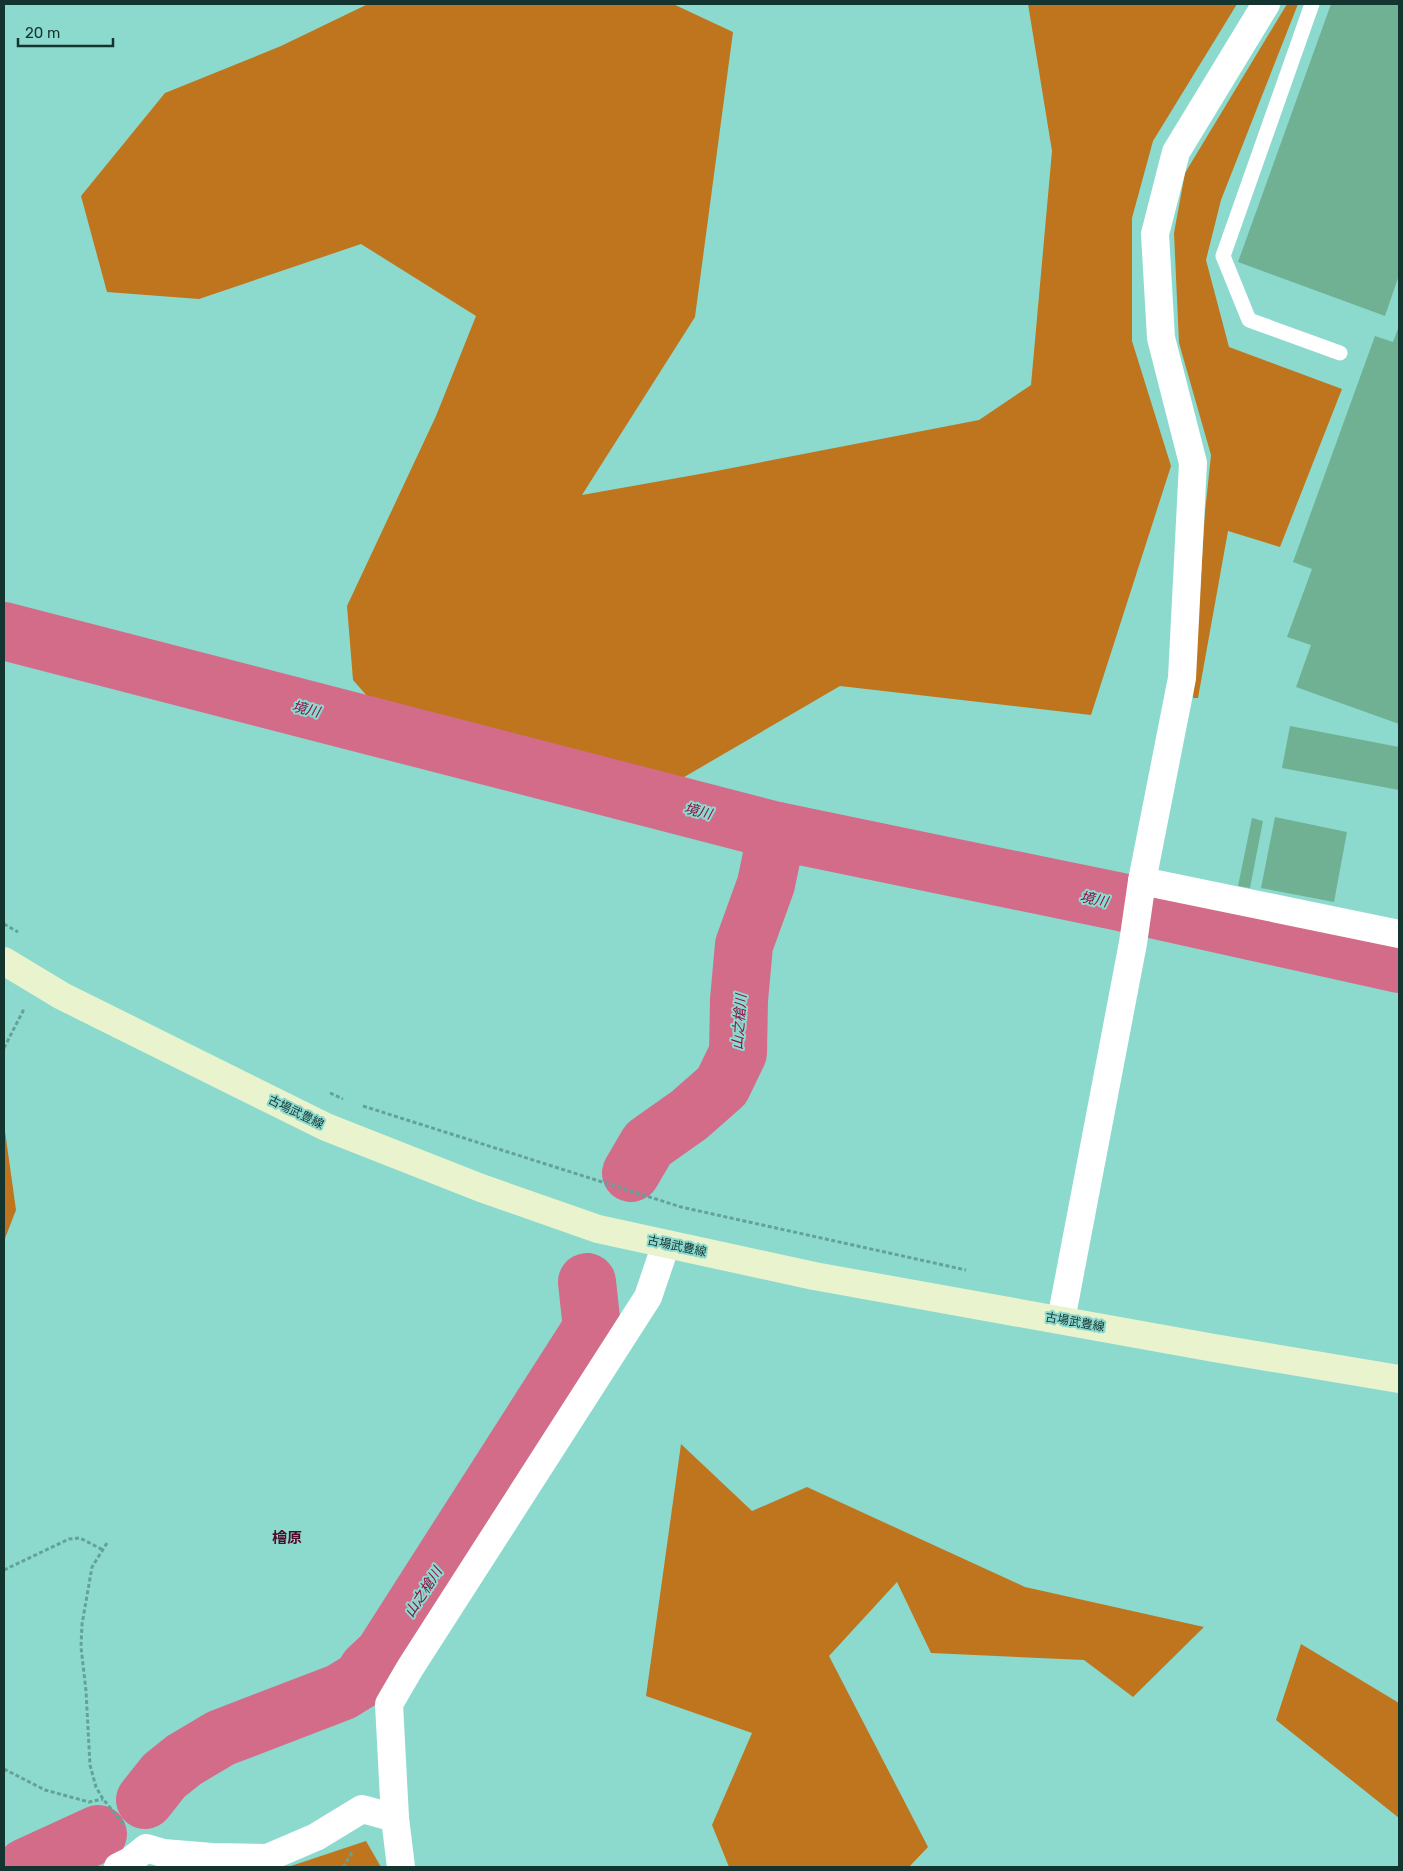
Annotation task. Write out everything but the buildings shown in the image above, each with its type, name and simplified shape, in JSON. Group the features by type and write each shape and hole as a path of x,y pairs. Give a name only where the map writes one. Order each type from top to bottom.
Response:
{"main road":[{"name":"古場武豊線","path":"4,961 62,996 326,1127 481,1188 598,1229 814,1276 1214,1348 1399,1379"}],"street":[{"path":"1061,1320 1142,882 1182,678 1193,463 1161,338 1155,234 1176,152 1266,4"},
{"path":"1142,882 1399,934"},
{"path":"401,1867 395,1818 389,1704 410,1668 648,1297 666,1244"},
{"path":"118,1867 130,1861 146,1848 163,1853 212,1857 267,1858 316,1837 362,1810 395,1818"}],"lane":[{"path":"1312,4 1223,256 1249,320 1340,353"}],"path":[{"path":"4,924 20,934"},
{"path":"4,1048 39,982"},
{"path":"325,1090 351,1103"},
{"path":"360,1106 681,1206 970,1271"},
{"path":"4,1570 69,1539 80,1538 103,1550"},
{"path":"107,1543 92,1568 82,1624 81,1647 86,1690 90,1765 96,1787 107,1806 146,1848"},
{"path":"4,1769 45,1790 89,1802 103,1800"},
{"path":"343,1867 356,1847"}],"shaded area":[{"path":"368,4 673,4 733,32 695,317 582,495 979,420 1031,385 1052,151 1028,4 1237,4 1153,141 1132,218 1132,341 1171,466 1091,715 840,686 674,783 388,720 353,680 347,606 436,416 476,316 361,244 199,299 107,292 81,196 165,93 281,46"},
{"path":"1287,4 1298,4 1221,200 1206,260 1229,347 1342,389 1280,547 1228,531 1198,698 1193,698 1205,512 1211,455 1179,343 1174,233 1185,173"},
{"path":"4,1124 16,1210 4,1241"},
{"path":"681,1444 752,1511 807,1487 1025,1587 1204,1627 1133,1697 1084,1660 931,1653 897,1582 829,1656 928,1847 909,1867 729,1867 712,1825 752,1733 646,1696"},
{"path":"1301,1644 1399,1703 1399,1818 1276,1720"},
{"path":"366,1841 381,1867 288,1867"}],"waterway":[{"name":"境川","path":"4,631 777,831 1116,901 1399,964"},
{"name":"山之槍川","path":"631,1173 648,1144 689,1115 722,1086 738,1053 739,1000 744,945 766,884 777,831"},
{"name":"山之槍川","path":"145,1800 164,1776 184,1760 221,1738 341,1692 362,1679 368,1669 383,1655 592,1328 587,1282"},
{"name":"山之槍川","path":"26,1867 98,1834"}],"district":[{"name":"檜原","path":"287,1538"}]}
